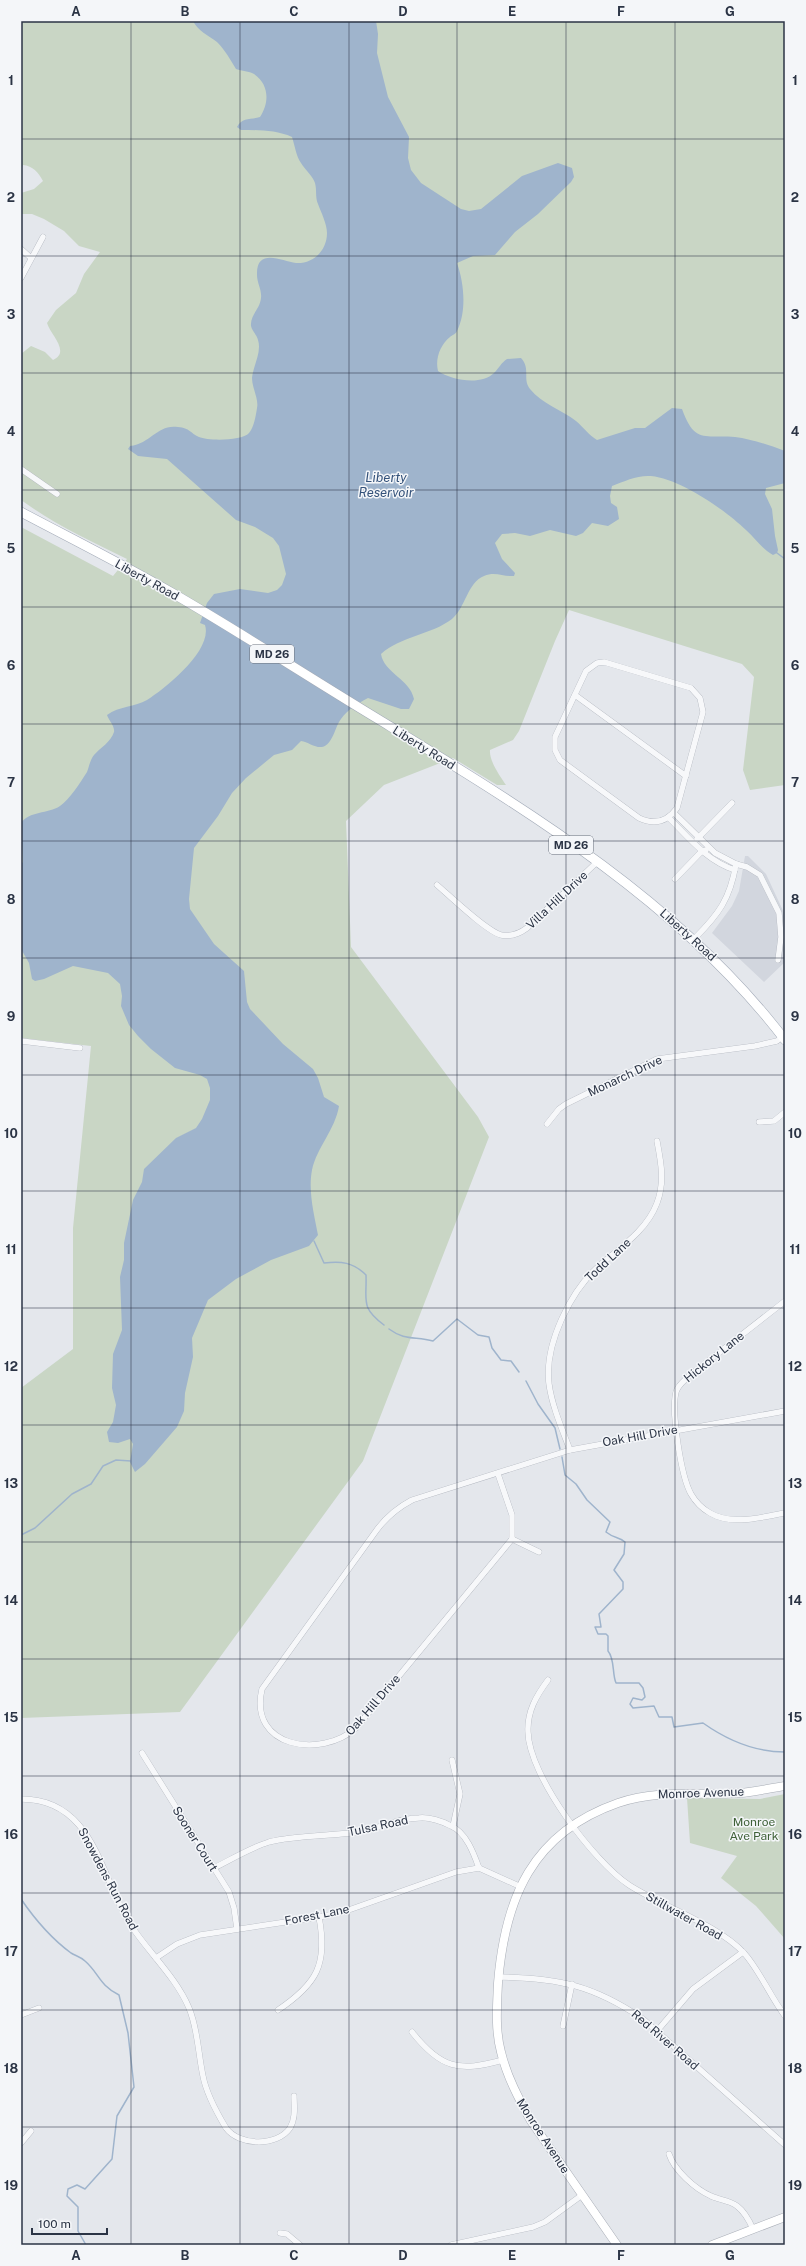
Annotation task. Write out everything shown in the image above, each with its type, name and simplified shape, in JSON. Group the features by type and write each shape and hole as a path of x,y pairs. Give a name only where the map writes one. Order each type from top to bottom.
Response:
{"main road":[{"name":"Liberty Road","path":"21,512 176,596 498,793 656,907 694,939 739,984 784,1038"}],"street":[{"path":"21,278 43,237"},
{"path":"21,249 31,258"},
{"path":"21,470 57,494"},
{"path":"604,662 691,688 700,698 703,712 677,808 669,818 653,822 639,818 560,760 555,750 556,737 575,695 586,671 597,663 604,662"},
{"path":"575,695 686,776"},
{"path":"696,840 732,803"},
{"path":"674,813 696,840 702,851 716,863 735,867 747,867 760,875 777,908 781,927 778,960"},
{"path":"669,818 696,840 735,867"},
{"path":"675,879 702,851 710,849"},
{"name":"Villa Hill Drive","path":"437,885 492,930 509,936 521,932 527,928 596,863"},
{"path":"694,939 721,909 729,895 735,867"},
{"name":"Monarch Drive","path":"547,1124 556,1112 566,1104 657,1059 755,1046 784,1038"},
{"path":"21,1041 80,1048"},
{"path":"760,1122 774,1121 785,1112"},
{"name":"Todd Lane","path":"570,1450 549,1384 551,1348 556,1333 580,1286 599,1266 642,1228 653,1213 660,1195 662,1178 657,1141"},
{"name":"Hickory Lane","path":"785,1301 680,1385 674,1405 676,1430 687,1486 696,1501 709,1513 722,1518 738,1520 785,1513"},
{"name":"Oak Hill Drive","path":"512,1539 356,1728 346,1737 323,1743 306,1744 285,1741 270,1731 264,1721 259,1706 262,1689 386,1518 412,1500 570,1450 785,1411"},
{"path":"498,1474 512,1515 512,1539 539,1552"},
{"name":"Stillwater Road","path":"548,1680 532,1705 528,1733 531,1750 540,1773 589,1848 610,1871 629,1885 719,1934 743,1952 785,2016"},
{"name":"Sooner Court","path":"142,1753 232,1899 237,1929"},
{"path":"452,1760 460,1794 453,1826 475,1854 478,1868 519,1886"},
{"name":"Monroe Avenue","path":"617,2245 531,2121 519,2101 503,2060 497,2020 499,1977 506,1924 519,1886 539,1857 556,1838 573,1825 617,1803 641,1796 675,1792 740,1793 785,1786"},
{"name":"Snowdens Run Road","path":"21,1800 54,1805 66,1812 79,1825 95,1850 127,1919 156,1958 189,2008 198,2038 203,2077 227,2128 235,2137 246,2142 281,2136 289,2128 294,2119 294,2096"},
{"name":"Tulsa Road","path":"214,1868 260,1846 278,1840 362,1831 399,1820 419,1818 431,1819 453,1826"},
{"name":"Forest Lane","path":"156,1958 177,1944 200,1935 319,1917 370,1903 456,1872 478,1868"},
{"path":"278,2010 299,1996 317,1973 323,1945 319,1917"},
{"path":"657,2031 693,1989 743,1952"},
{"name":"Red River Road","path":"499,1977 533,1978 572,1984 589,1989 622,2005 657,2031 785,2145"},
{"path":"563,2026 572,1984"},
{"path":"21,2015 39,2008"},
{"path":"412,2032 434,2057 454,2067 476,2066 503,2060"},
{"path":"21,2143 31,2131"},
{"path":"669,2154 671,2162 702,2191 738,2206 749,2219 753,2229"},
{"path":"451,2245 534,2227 547,2221 582,2195"},
{"path":"712,2245 785,2217"},
{"path":"280,2233 287,2234 300,2245"}],"shaded area":[{"path":"745,856 748,856 766,874 785,915 785,962 764,982 712,933 732,906 739,891"}],"green space":[{"path":"21,21 785,21 785,785 750,790 743,770 754,677 742,664 569,610 519,731 513,740 490,750 493,764 506,785 497,785 453,758 384,785 346,821 351,947 478,1117 489,1137 363,1461 180,1712 21,1718 21,1388 73,1349 73,1228 91,1046 21,1038 21,527 113,576 127,559 59,524 21,500 21,354 31,346 45,352 53,360 58,357 60,348 47,323 56,310 76,293 84,274 100,252 79,246 64,231 44,219 32,214 21,214 21,193 34,189 43,181 37,172 30,167 23,165 21,170"},
{"name":"Monroe Ave Park","path":"785,1794 785,1939 756,1906 721,1878 737,1856 690,1843 687,1798 760,1799"}],"water":[{"name":"Liberty Reservoir","path":"193,21 376,21 378,34 377,53 388,97 409,137 408,158 411,170 421,183 461,209 469,211 481,209 522,176 558,163 572,168 574,177 571,182 538,214 515,232 495,255 473,256 457,263 463,288 462,315 455,334 446,340 439,352 437,362 438,371 458,379 482,379 494,373 507,359 521,358 526,366 527,381 530,389 540,399 576,421 597,440 635,428 645,428 672,408 682,409 692,428 697,433 708,436 741,438 760,442 785,451 785,483 766,488 765,494 772,509 778,550 777,553 773,555 750,533 715,505 676,483 663,478 651,476 636,477 612,486 610,496 611,503 617,507 619,519 608,526 592,523 583,533 576,536 550,530 530,536 515,533 502,534 495,543 502,559 515,573 514,576 492,574 478,579 470,590 461,608 452,619 435,629 398,643 381,654 383,661 387,666 408,686 412,692 414,699 409,709 401,709 368,698 353,707 343,716 326,746 317,747 301,741 292,750 274,755 246,778 232,793 218,816 194,848 189,899 190,909 214,944 244,971 247,1002 250,1009 283,1044 313,1069 318,1078 324,1097 339,1106 334,1123 314,1162 312,1170 311,1194 318,1235 309,1246 271,1260 236,1279 208,1300 192,1338 193,1357 185,1393 184,1411 177,1427 145,1464 135,1472 130,1462 133,1444 130,1439 118,1443 109,1442 107,1432 113,1422 116,1405 112,1388 113,1354 122,1330 120,1277 124,1260 124,1243 133,1200 142,1182 144,1169 176,1138 196,1128 202,1119 210,1100 210,1088 207,1079 200,1075 175,1068 151,1049 138,1036 129,1025 121,1006 122,996 120,984 108,973 73,966 44,979 35,981 32,979 29,963 21,949 21,864 23,862 21,823 29,816 55,809 64,803 71,795 87,772 96,752 113,736 114,728 107,715 147,700 176,678 195,657 202,646 206,635 205,625 200,623 207,603 214,594 240,589 268,593 277,590 282,585 286,574 279,546 273,538 255,527 236,520 167,459 138,456 128,449 130,446 144,441 159,431 171,427 185,428 199,437 210,439 225,440 240,438 249,433 256,414 257,405 252,378 259,345 252,330 251,322 261,298 257,278 258,266 265,258 296,263 308,261 318,255 322,250 325,245 327,233 325,222 317,201 315,183 313,178 299,160 292,137 260,130 241,130 237,127 244,120 260,117 266,101 263,84 254,74 236,69 220,45 200,30"}],"waterway":[{"path":"777,553 785,559"},
{"path":"314,1241 324,1263 346,1263 356,1267 366,1275 366,1303 371,1313 384,1325"},
{"path":"389,1329 405,1337 433,1341 457,1319 478,1335 489,1337 492,1348 501,1360 511,1361 519,1372"},
{"path":"526,1381 538,1404 555,1428 560,1449"},
{"path":"562,1457 565,1475 576,1484 587,1500 610,1522 606,1532 625,1542 624,1554 614,1570 623,1582 623,1589 599,1614 601,1627 595,1627 598,1634 606,1634 608,1636 608,1651 612,1658 616,1683 639,1683 643,1688 645,1697 642,1700 633,1698 630,1704 633,1708 654,1706 659,1717 672,1717 674,1727 703,1723 722,1735 742,1744 763,1750 785,1752"},
{"path":"21,1535 35,1528 72,1494 91,1484 103,1466 116,1460 131,1461"},
{"path":"21,1899 50,1935 71,1953 90,1965 103,1983 119,1995 128,2033 134,2087 117,2116 112,2159 85,2189 77,2185 68,2189 67,2196 78,2207 78,2231 86,2245"}]}
